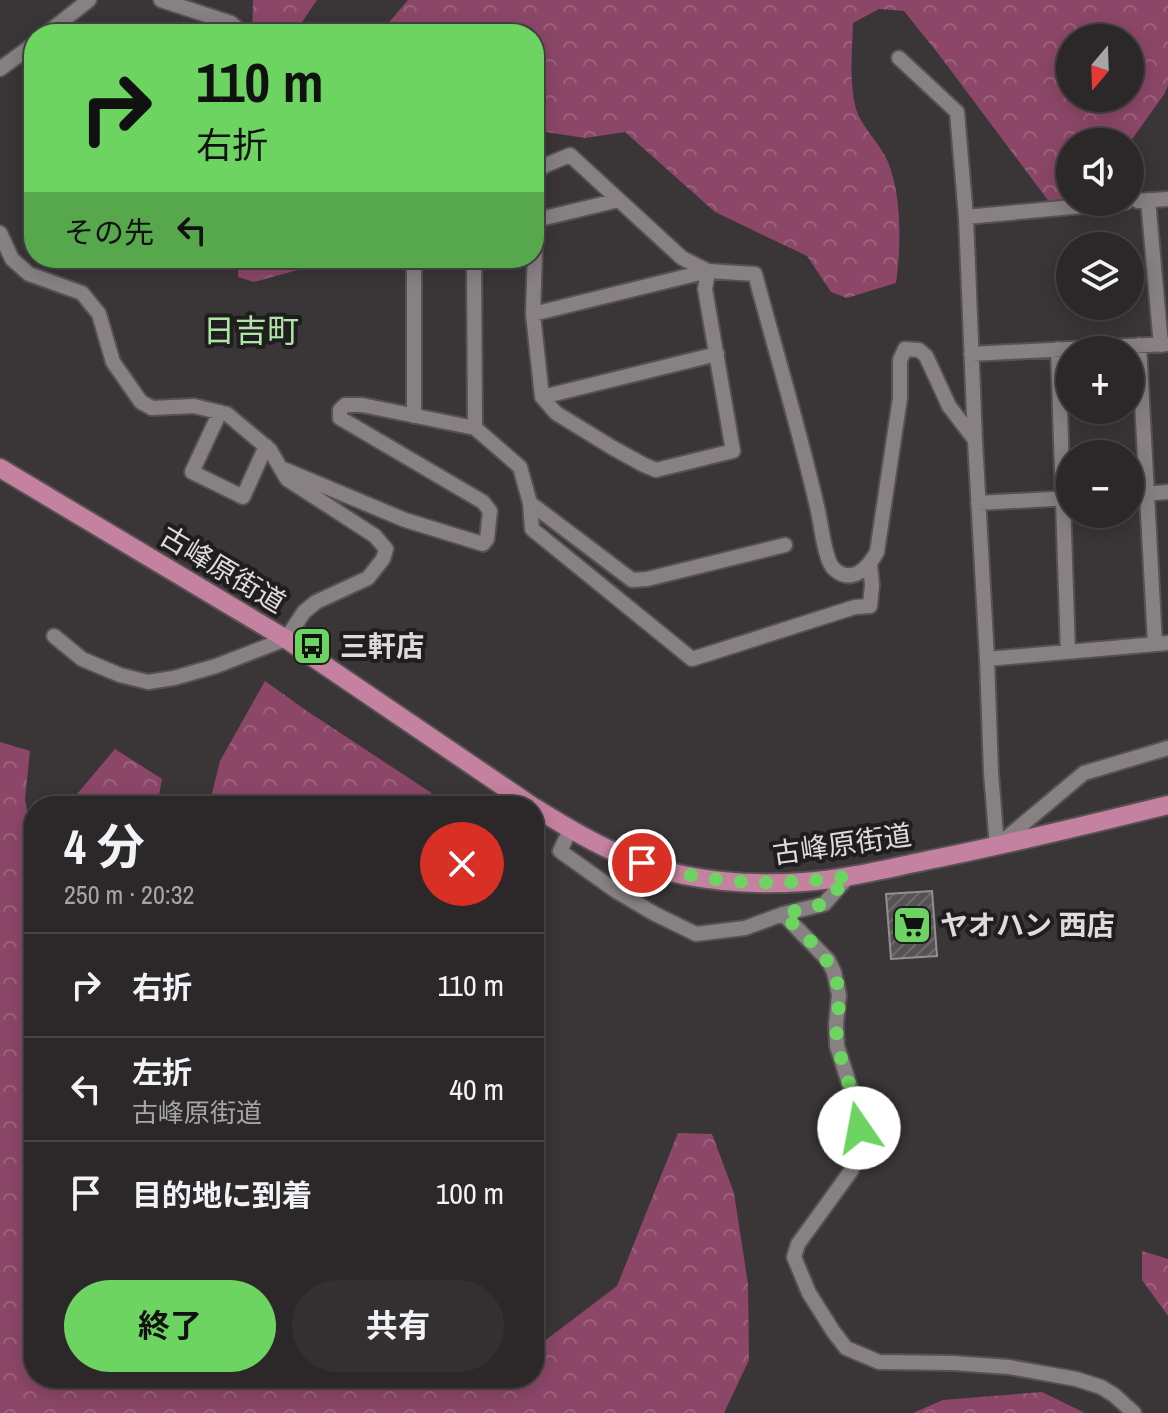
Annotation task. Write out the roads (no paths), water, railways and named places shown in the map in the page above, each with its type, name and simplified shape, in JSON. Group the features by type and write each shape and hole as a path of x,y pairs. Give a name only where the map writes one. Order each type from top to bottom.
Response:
{"main road":[{"name":"古峰原街道","path":"0,468 286,639 517,796"},
{"name":"古峰原街道","path":"544,814 570,830 642,863 681,874 761,884 849,876 997,847 1168,805"}],"street":[{"path":"59,24 89,0"},
{"path":"161,0 232,24"},
{"path":"0,69 24,51"},
{"path":"899,58 957,112 966,217 997,847"},
{"path":"544,166 570,155 682,258 708,271"},
{"path":"1144,200 1168,199"},
{"path":"544,218 619,200"},
{"path":"1144,345 1164,344 1148,200"},
{"path":"966,217 1056,209"},
{"path":"0,233 12,259 29,274 82,293 99,314 113,362 141,402 152,408 194,406 227,414 266,446 287,479 375,536 386,549 383,559 368,578 316,602 304,612 286,639 216,666 174,678 148,682 120,675 82,659 54,636"},
{"path":"414,268 414,416"},
{"path":"474,268 475,428"},
{"path":"534,268 533,314 542,397 556,413 656,470 733,451 705,289 708,271"},
{"path":"533,314 708,271 755,274 812,483 827,555 832,568 844,575 859,575 870,565 877,552 900,398 900,360 905,349 919,350 926,356 949,406 975,440"},
{"path":"971,354 1056,349"},
{"path":"542,397 717,354"},
{"path":"281,468 405,520 483,544 487,539 490,511 483,502 340,418 340,410 345,405 362,405 475,428 520,467 530,503 532,529 692,659 855,607 870,606 870,565"},
{"path":"220,412 192,472 243,497 266,446"},
{"path":"987,659 1162,644 1143,424"},
{"path":"1144,494 1168,492"},
{"path":"978,503 1056,499"},
{"path":"530,503 632,580 785,545"},
{"path":"1067,528 1068,652"},
{"path":"997,847 1084,773 1168,748"},
{"path":"570,830 560,851 616,891 696,934 745,928 824,904 849,876"},
{"path":"783,914 828,960 834,972 839,995 837,1046 858,1111 860,1145 851,1171 798,1244 794,1257 809,1293 833,1331 846,1348 879,1362 1009,1367 1076,1379 1101,1387 1134,1413"}],"place":[{"name":"三軒店","path":"312,646"},
{"name":"ヤオハン 西店","path":"912,925"}],"district":[{"name":"日吉町","path":"251,330"}]}
